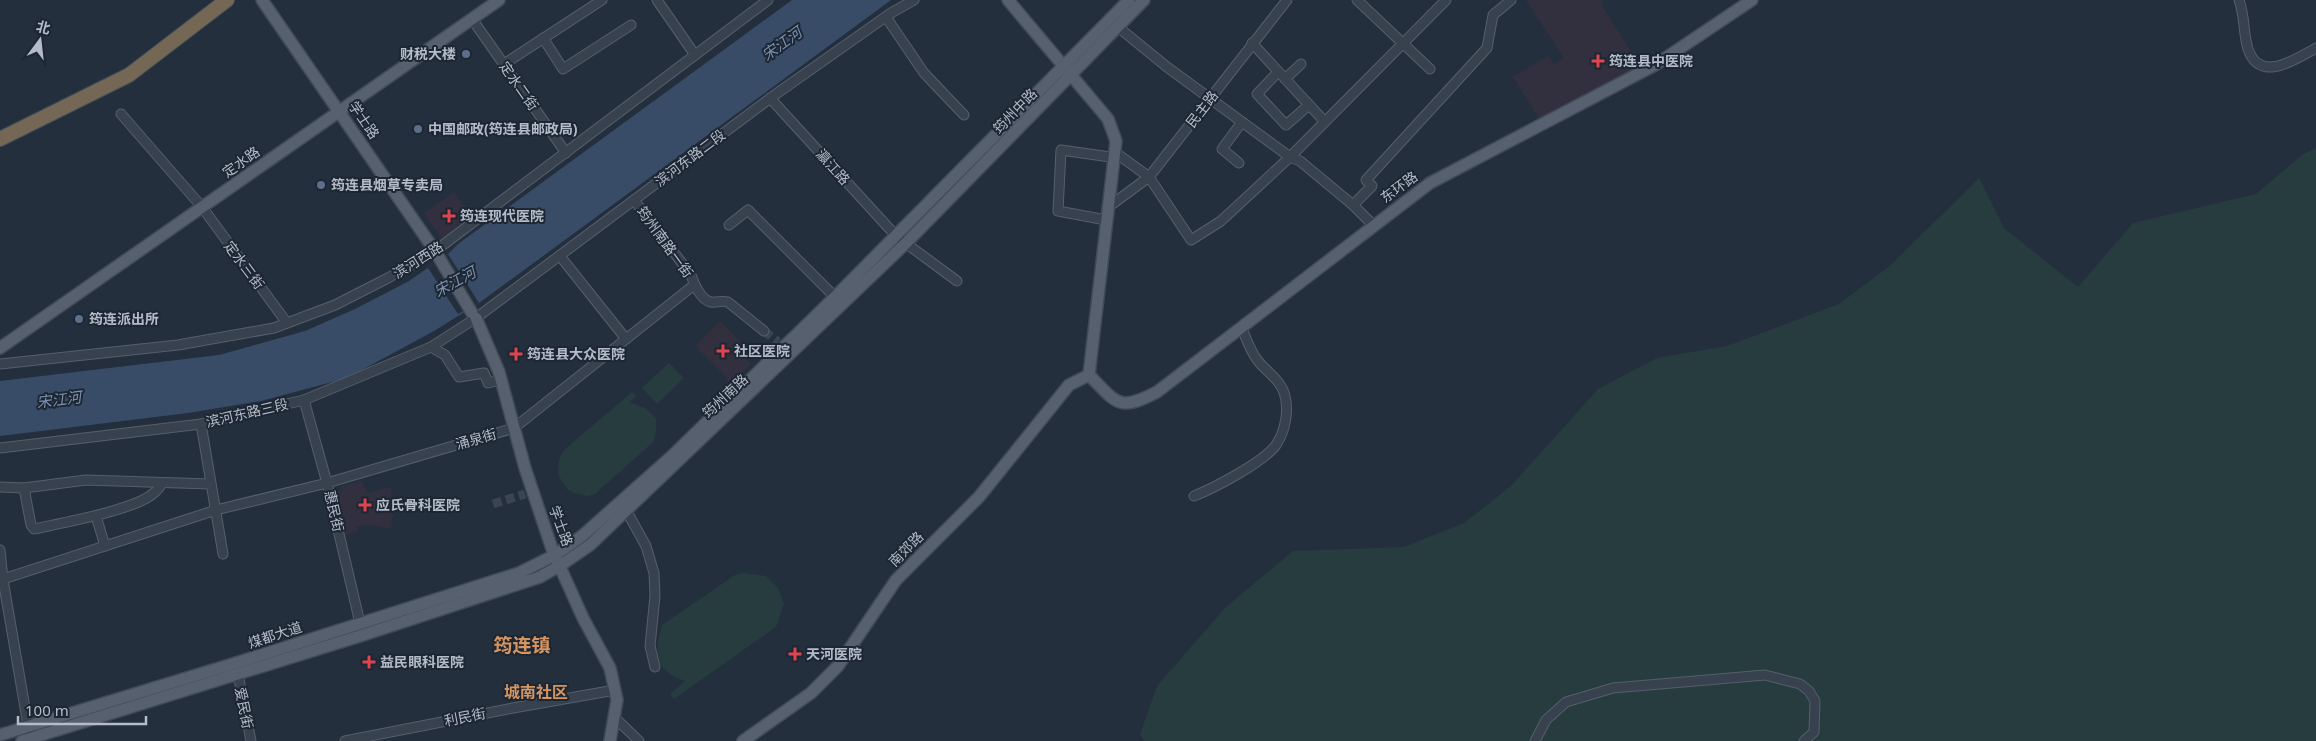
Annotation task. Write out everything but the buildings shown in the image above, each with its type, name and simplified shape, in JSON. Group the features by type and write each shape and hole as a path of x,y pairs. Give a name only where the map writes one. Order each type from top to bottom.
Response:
{"highway":[{"path":"0,138 129,75 228,0"}],"main road":[{"name":"学士路","path":"262,0 437,254 474,315 489,346 501,380 529,493 583,618 610,668 617,700 610,741"},
{"name":"定水路","path":"0,348 499,0"},
{"path":"1008,0 1108,119 1116,141 1089,375"},
{"name":"筠州中路","path":"906,243 1067,72 1129,0"},
{"name":"筠州中路","path":"896,236 1067,72 1118,27 1144,0"},
{"name":"东环路","path":"1089,375 1113,399 1126,404 1134,403 1157,392 1430,182 1655,65 1752,0"},
{"name":"筠州南路","path":"558,560 582,536 672,456 781,344 836,297 896,236"},
{"name":"筠州南路","path":"558,560 590,544 906,243"},
{"name":"南郊路","path":"743,741 824,681 838,666 896,580 979,497 1069,385 1089,375"},
{"name":"煤都大道","path":"237,669 360,623 558,560"},
{"name":"煤都大道","path":"0,735 28,737 237,669 540,577 558,560"}],"street":[{"path":"504,64 602,0"},
{"path":"656,0 695,55"},
{"name":"滨河西路","path":"0,364 178,346 274,328 334,305 437,254 695,55 757,3 768,0"},
{"name":"滨河东路二段","path":"474,315 560,256 770,98 886,17 914,0"},
{"name":"民主路","path":"1107,214 1149,177 1287,0"},
{"path":"1357,0 1430,69"},
{"path":"1107,214 1058,211 1061,150 1110,157 1116,153 1149,177 1191,240 1221,221 1290,157 1446,0"},
{"path":"1353,204 1372,186 1366,180 1486,48 1493,15 1511,0"},
{"path":"2239,0 2243,10 2248,49 2255,62 2267,68 2283,66 2316,48"},
{"path":"886,17 924,73 964,115"},
{"name":"定水二街","path":"472,19 566,154"},
{"path":"543,38 563,69 631,25"},
{"path":"1118,27 1209,99 1290,157 1300,161 1353,204 1373,225"},
{"path":"1252,43 1325,122"},
{"path":"1285,79 1301,64"},
{"path":"1278,72 1257,94 1286,125 1309,105"},
{"name":"瀛江路","path":"770,98 896,236 957,281"},
{"name":"定水三街","path":"121,114 202,207 287,323"},
{"path":"1239,163 1222,149 1242,122"},
{"name":"筠州南路一街","path":"634,200 692,275 694,285 707,300 712,302 728,302 764,331"},
{"path":"729,226 748,210 836,297"},
{"path":"560,256 626,339"},
{"name":"涌泉街","path":"1,580 216,510 327,482 514,428 694,285"},
{"name":"滨河东路三段","path":"0,448 201,424 304,400 430,347 474,315"},
{"path":"1194,496 1211,489 1262,457 1276,445 1288,410 1281,386 1258,360 1241,326"},
{"path":"430,347 445,355 459,377 484,373 488,383 501,380"},
{"name":"惠民街","path":"304,400 327,482 360,623"},
{"path":"201,424 223,554"},
{"path":"0,487 24,488 86,480 210,484"},
{"path":"24,488 31,525 34,529 96,516 147,498 162,483"},
{"path":"626,510 646,546 654,573 655,596 650,646 656,667"},
{"path":"96,516 105,546"},
{"path":"0,550 1,580 28,737"},
{"name":"爱民街","path":"237,669 251,741"},
{"path":"1536,741 1546,720 1566,702 1614,688 1765,674 1800,684 1810,691 1815,701 1816,716 1814,732 1804,741"},
{"name":"利民街","path":"345,741 615,690"},
{"path":"615,718 639,741"}],"shaded area":[{"name":"筠连县中医院","path":"1526,0 1603,0 1601,4 1640,66 1540,120 1513,77 1548,56 1554,64 1564,58"},
{"name":"筠连现代医院","path":"454,192 473,219 443,240 424,213"},
{"name":"社区医院","path":"720,321 747,349 742,354 751,364 732,383 695,346"},
{"name":"应氏骨科医院","path":"362,481 367,493 391,487 393,512 391,529 371,525 357,526 357,532 346,535 335,498 342,486"}],"green space":[{"path":"2316,148 2316,741 1144,741 1140,734 1157,686 1226,607 1293,551 1404,547 1464,523 1511,486 1598,389 1657,358 1727,346 1839,304 1891,265 1979,178 2004,228 2078,287 2133,223 2256,194 2303,154"},
{"path":"669,363 684,378 657,404 642,388"},
{"path":"632,392 636,397 629,402 645,408 656,418 656,431 653,442 595,494 587,496 567,489 558,475 559,460 564,450"},
{"path":"744,573 766,576 778,588 784,604 776,627 674,699 670,694 685,681 667,672 659,659 658,644 662,625 735,575"}],"water":[{"name":"宋江河","path":"792,0 891,0 479,303 434,331 347,378 261,401 188,413 0,436 0,381 219,355 305,331 355,309 409,281"}],"pier":[{"path":"448,254 479,303 458,314 428,268"}],"tunnel":[{"path":"764,331 778,342"},
{"path":"493,504 525,494"}],"place":[{"name":"财税大楼","path":"466,54"},
{"name":"筠连县中医院","path":"1598,61"},
{"name":"中国邮政(筠连县邮政局)","path":"418,129"},
{"name":"筠连县烟草专卖局","path":"321,185"},
{"name":"筠连现代医院","path":"449,216"},
{"name":"筠连派出所","path":"79,319"},
{"name":"社区医院","path":"723,351"},
{"name":"筠连县大众医院","path":"516,354"},
{"name":"应氏骨科医院","path":"365,505"},
{"name":"天河医院","path":"795,654"},
{"name":"益民眼科医院","path":"369,662"}],"district":[{"name":"筠连镇","path":"522,645"},
{"name":"城南社区","path":"536,692"}]}
